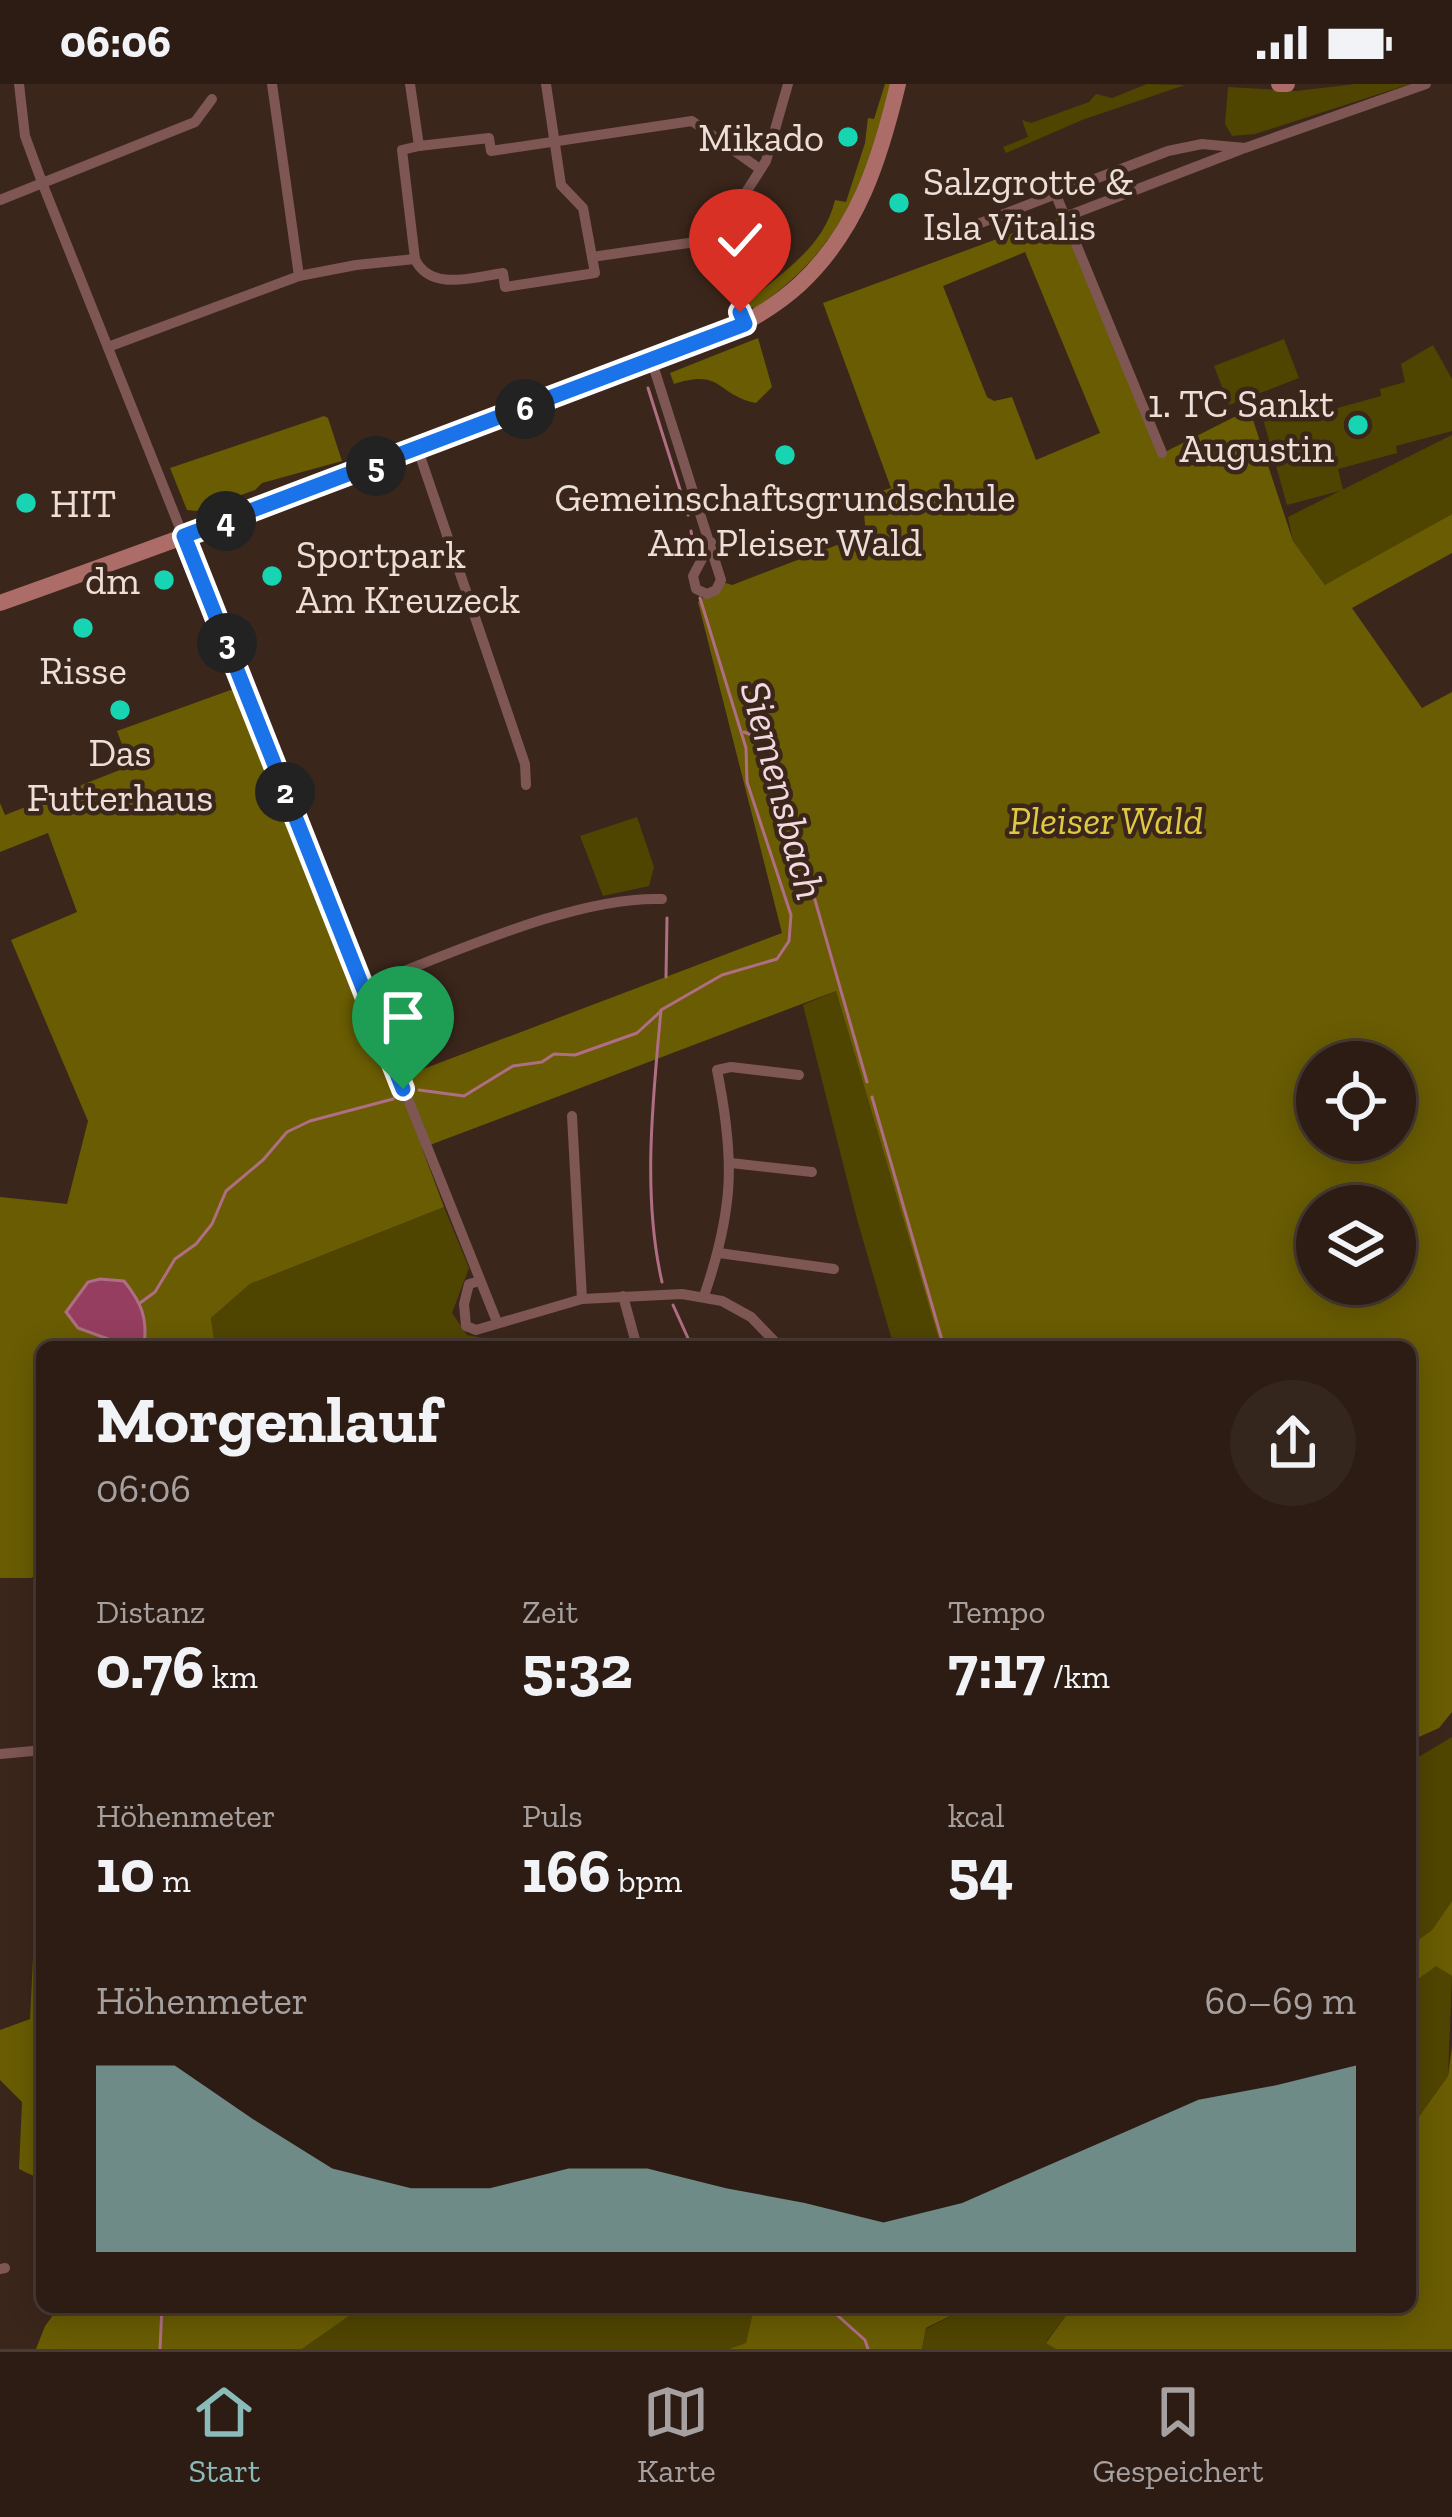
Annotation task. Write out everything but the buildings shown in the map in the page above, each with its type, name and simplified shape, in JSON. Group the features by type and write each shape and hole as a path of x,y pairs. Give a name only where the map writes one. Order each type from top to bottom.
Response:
{"street":[{"path":"19,84 25,136 497,1322"},
{"path":"272,84 299,276"},
{"path":"410,84 419,146"},
{"path":"546,84 554,141 561,185 583,208 595,273 505,287 503,273 440,281 419,268 416,259 402,150 489,138 491,151 554,141 692,121 760,169"},
{"path":"745,324 716,251 716,239 766,161 788,84"},
{"path":"0,603 745,324 800,284 838,242 867,190 898,84"},
{"path":"1065,218 1426,84"},
{"path":"0,200 195,122 212,99"},
{"path":"957,232 1185,146 1245,148"},
{"path":"1056,195 1162,454"},
{"path":"592,257 716,239"},
{"path":"108,347 299,276 416,259"},
{"path":"651,360 711,542"},
{"path":"418,450 525,764 526,785"},
{"path":"362,987 549,920 632,900 662,899"},
{"path":"704,1296 729,1202 731,1163 716,1070 731,1067 799,1075"},
{"path":"572,1116 582,1299"},
{"path":"731,1163 812,1172"},
{"path":"719,1253 834,1269"},
{"path":"480,1281 469,1284 463,1315 466,1326 476,1330 582,1299 704,1296 751,1317 774,1341"},
{"path":"623,1296 635,1341"},
{"path":"0,1754 33,1751"}],"shaded area":[{"path":"1147,84 1185,85 1082,120 1006,153 1003,147 1028,137 1022,120 1031,123 1089,102 1096,94 1112,98"},
{"path":"1410,84 1255,134 1232,136 1225,124 1228,87 1296,91"},
{"path":"1284,339 1299,378 1229,405 1214,366"},
{"name":"1. TC Sankt Augustin","path":"1433,345 1452,379 1452,431 1338,469 1343,490 1287,505 1263,419 1320,404 1323,412 1381,396 1380,389 1405,382 1401,364"},
{"path":"1452,435 1452,514 1326,586 1293,541 1288,517"},
{"path":"637,817 654,867 649,886 603,896 580,836"},
{"path":"836,991 939,1341 892,1341 803,1005"},
{"path":"444,1207 469,1268 452,1313 467,1335 489,1341 214,1341 211,1318 250,1284"},
{"path":"124,1281 142,1311 144,1341 114,1341 78,1328 66,1312 88,1282"},
{"path":"1452,1737 1452,1901 1432,1930 1416,1942 1416,1758"},
{"path":"1436,1965 1452,1976 1448,2076 1416,2121 1416,1980"},
{"path":"353,2313 753,2313 746,2344 729,2349 302,2349"},
{"path":"957,2313 1068,2313 1046,2342 1056,2349 922,2349 926,2329"}],"green space":[{"path":"885,84 891,84 860,183 830,237 785,285 755,308 745,306 810,247 835,200 846,202 868,118 874,119"},
{"name":"Pleiser Wald","path":"1065,217 1163,453 1244,412 1252,417 1293,541 1325,585 1452,514 1452,553 1352,608 1422,708 1452,692 1452,1712 1439,1728 1416,1738 1416,1341 939,1341 836,991 422,1148 444,1207 250,1284 211,1318 214,1341 140,1341 88,1282 67,1312 78,1328 114,1341 36,1341 36,1575 0,1578 0,1197 67,1204 88,1121 11,940 77,912 48,833 0,852 0,803 5,815 130,766 117,731 239,687 389,1082 782,933 698,602 722,582 732,585 866,534 863,504 872,494 891,488 823,303","holes":["1025,252 1100,433 1036,460 1012,397 994,401 987,397 943,286"]},
{"path":"758,338 772,387 756,403 711,381 674,384 670,373"},
{"path":"324,416 342,461 262,483 255,490 196,511 187,510 170,468"},
{"path":"36,1898 36,2177 19,2169 22,2102 0,2080 0,2030 30,2019"},
{"path":"1452,1901 1452,1976 1436,1966 1416,1981 1416,1942 1432,1930"},
{"path":"1452,2046 1452,2349 1056,2349 1046,2343 1068,2313 1416,2313 1416,2121 1448,2076"},
{"path":"55,2313 353,2313 302,2349 36,2349"},
{"path":"753,2313 956,2313 926,2328 922,2349 729,2349 746,2343"}],"waterway":[{"name":"Siemensbach","path":"648,388 688,515"},
{"name":"Siemensbach","path":"691,531 694,551"},
{"name":"Siemensbach","path":"662,1282 651,1181 661,1010 722,975 777,959 789,941 791,915 747,782 746,748 700,598"},
{"path":"744,732 759,738"},
{"path":"769,739 867,1082"},
{"path":"666,977 667,918"},
{"path":"419,1090 464,1096 513,1066 542,1062 554,1054 575,1055 637,1033 661,1011"},
{"path":"872,1097 942,1341"},
{"path":"140,1303 155,1292 175,1259 212,1224 226,1191 287,1132 310,1121 393,1099"},
{"name":"Siemensbach","path":"673,1305 689,1341"},
{"path":"160,2349 162,2313"},
{"name":"Siemensbach","path":"835,2313 865,2340 868,2349"}],"place":[{"name":"Mikado","path":"848,137"},
{"name":"Salzgrotte & Isla Vitalis","path":"899,203"},
{"name":"1. TC Sankt Augustin","path":"1358,425"},
{"name":"Gemeinschaftsgrundschule Am Pleiser Wald","path":"785,455"},
{"name":"HIT","path":"26,503"},
{"name":"Sportpark Am Kreuzeck","path":"272,576"},
{"name":"dm","path":"164,580"},
{"name":"Risse","path":"83,628"},
{"name":"Das Futterhaus","path":"120,710"}],"route":[{"path":"403,1089 184,536 745,324 740,312"}]}
